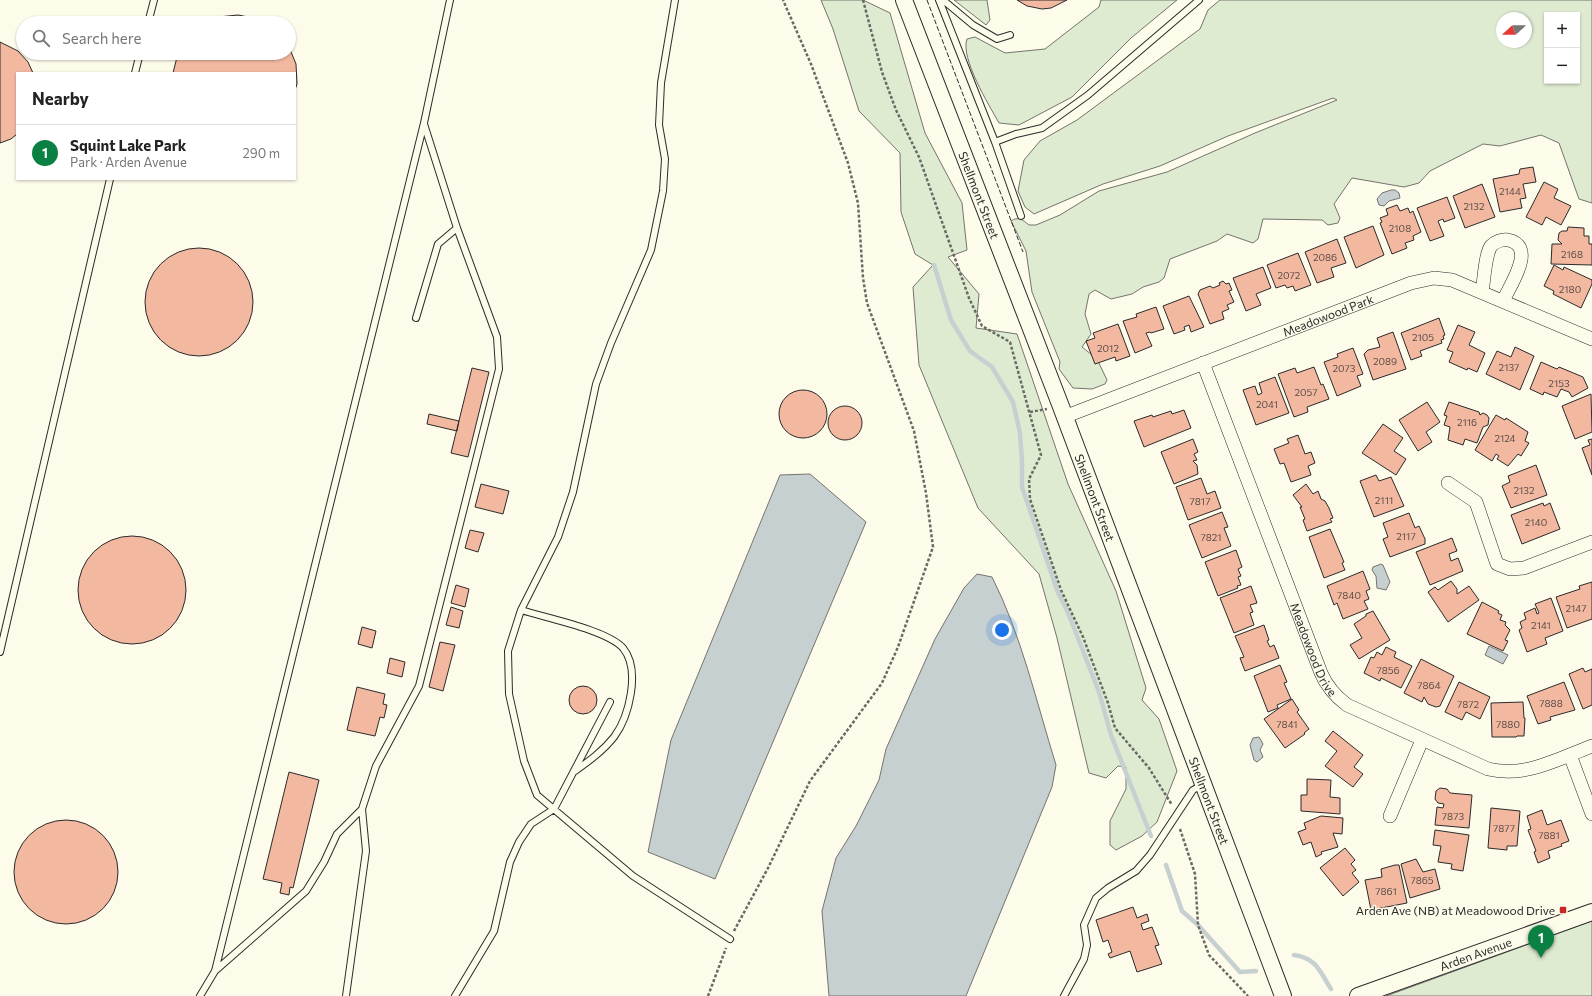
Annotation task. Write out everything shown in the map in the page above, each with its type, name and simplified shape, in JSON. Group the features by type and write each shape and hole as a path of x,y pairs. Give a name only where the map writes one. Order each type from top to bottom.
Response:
{"street":[{"name":"Shellmont Street","path":"904,0 1058,413 1203,785 1283,996"},
{"path":"1482,292 1491,247 1498,241 1508,240 1517,245 1522,254 1521,262 1503,301"},
{"name":"Meadowood Park","path":"1058,413 1203,364 1423,280 1445,278 1482,292 1592,339"},
{"name":"Meadowood Drive","path":"1203,364 1326,683 1338,698 1347,705 1488,769 1504,772 1530,770 1592,746"},
{"path":"1448,483 1476,502 1497,564 1510,569 1524,568 1592,542"},
{"path":"1390,816 1422,740"},
{"path":"1570,755 1592,814"},
{"name":"Arden Avenue","path":"1358,996 1592,912"}],"lane":[{"path":"150,16 154,0"},
{"path":"200,996 215,971 424,123 450,0"},
{"path":"676,0 661,83 659,125 664,159 663,190 651,250 611,343 596,384 573,492 558,537 521,610 508,651 509,694 524,761 537,796 633,876 730,939"},
{"path":"939,0 995,142 1021,216"},
{"path":"943,0 973,25 997,39 1010,35"},
{"path":"995,142 1016,134 1042,128 1088,95 1199,0"},
{"path":"135,72 138,60"},
{"path":"346,996 366,851 362,808 376,766 418,686 499,369 496,337 457,228 424,123"},
{"path":"0,652 110,180"},
{"path":"416,318 438,244 457,228"},
{"path":"521,610 604,635 623,648 630,662 632,677 630,698 624,719 614,737 597,755 574,772"},
{"path":"456,996 494,931 510,862 519,842 531,824 554,809 610,702"},
{"path":"1064,996 1084,959 1087,945 1084,925 1096,898 1108,888 1136,871 1150,854 1193,790 1203,785"},
{"path":"215,971 306,891 324,862 338,834 362,808"}],"path":[{"path":"708,996 730,939 768,868 810,781 882,683 898,647 933,547 926,493 914,431 867,303 863,278 858,203 848,163 811,64 783,0"},
{"path":"863,0 882,72 896,110 919,157 970,298 982,326 1010,342 1041,455 1029,479 1030,499 1061,590 1083,636 1108,703 1114,728 1148,768 1173,806"},
{"path":"1030,412 1058,413"},
{"path":"1179,827 1195,874 1198,925 1209,955 1248,996"}],"green space":[{"path":"821,0 863,0 890,13 925,133 962,203 967,250 948,257 979,294 976,328 1017,334 1068,484 1116,591 1146,688 1142,700 1159,719 1177,771 1157,822 1142,836 1116,850 1110,845 1110,821 1126,789 1126,767 1118,766 1106,778 1089,773 1057,638 1039,574 978,508 919,365 913,287 933,265 915,254 901,212 900,153 859,111 833,29"},
{"path":"954,0 987,0 990,20 986,25"},
{"path":"1101,0 1177,0 1131,38 1072,97 1019,125 999,123 971,69 966,47 967,39 975,37 1005,53 1045,49 1099,7"},
{"path":"1220,0 1592,0 1592,203 1579,199 1559,143 1541,135 1500,146 1483,144 1430,171 1419,183 1404,187 1352,178 1334,204 1340,218 1338,223 1328,225 1322,220 1263,219 1258,239 1253,243 1227,234 1217,241 1170,259 1164,278 1159,282 1143,287 1132,294 1111,299 1095,290 1089,294 1085,314 1091,334 1082,347 1097,359 1107,380 1105,384 1092,389 1073,388 1059,369 1060,362 1032,292 1026,251 1011,221 1018,219 1023,220 1029,225 1036,225 1060,215 1099,191 1167,172 1255,133 1337,100 1333,98 1228,136 1160,166 1103,184 1034,214 1025,207 1018,191 1024,160 1040,141 1077,120 1200,29 1208,10"},
{"path":"1592,921 1592,996 1386,996"}],"shaded area":[{"path":"1395,190 1399,193 1400,198 1389,201 1384,206 1379,205 1377,199 1382,193"},
{"path":"810,474 866,522 715,879 648,852 671,740 780,475"},
{"path":"1381,564 1383,565 1390,582 1386,590 1377,588 1376,576 1372,570 1373,567"},
{"path":"977,574 992,577 1012,622 1056,765 1052,787 966,996 829,996 822,911 836,858 856,826 879,780 886,749 935,639 964,588"},
{"path":"1489,646 1508,655 1503,664 1485,655"},
{"path":"1259,737 1263,744 1260,750 1263,757 1257,762 1254,760 1250,745 1253,738"}],"building":[{"path":"1017,0 1067,0 1051,8 1042,9 1027,6"},
{"path":"0,42 16,50 16,60 26,60 33,72 16,72 16,135 11,139 0,143"},
{"path":"176,60 294,60 296,64 297,84 296,87 296,72 173,72"},
{"path":"1533,167 1536,182 1523,184 1526,198 1520,199 1522,208 1500,212 1493,179 1519,174 1520,169"},
{"path":"1544,182 1558,189 1554,198 1571,206 1561,225 1546,217 1542,225 1526,217"},
{"path":"1482,184 1495,217 1465,228 1453,196"},
{"path":"1447,197 1455,218 1444,222 1443,219 1438,221 1444,236 1430,241 1417,208"},
{"path":"1397,205 1400,211 1408,208 1410,213 1413,211 1421,232 1413,236 1414,240 1405,243 1407,248 1392,254 1380,223 1382,222 1380,218 1388,215 1386,209"},
{"path":"1373,226 1384,255 1356,268 1344,237"},
{"path":"1568,227 1584,228 1584,236 1589,236 1589,244 1592,244 1592,265 1551,264 1552,244 1562,244 1558,240 1559,233 1562,231 1567,231"},
{"path":"1337,239 1346,263 1331,268 1334,277 1317,283 1305,252"},
{"path":"199,248 220,252 237,264 249,281 253,302 249,323 237,340 220,352 199,356 178,352 161,340 149,323 145,302 149,281 161,264 178,252"},
{"path":"1298,253 1311,285 1295,291 1293,286 1287,288 1285,285 1276,288 1267,265"},
{"path":"1554,265 1563,270 1564,267 1592,280 1592,284 1581,308 1553,294 1554,291 1544,286"},
{"path":"1263,267 1271,288 1256,294 1261,305 1246,311 1233,278"},
{"path":"1223,281 1226,284 1229,283 1232,290 1229,291 1234,302 1227,305 1229,309 1222,312 1224,319 1210,324 1198,294 1200,290 1210,286 1213,288 1220,285 1219,283"},
{"path":"1189,296 1204,327 1191,332 1189,325 1184,327 1185,330 1174,334 1163,306"},
{"path":"1156,307 1164,329 1146,333 1152,346 1135,353 1123,321 1137,317 1136,314"},
{"path":"1439,318 1445,335 1443,336 1444,339 1441,340 1442,343 1420,351 1422,356 1411,360 1401,333"},
{"path":"1118,324 1130,356 1116,361 1115,357 1095,364 1086,341 1095,338 1093,333"},
{"path":"1458,325 1475,332 1469,345 1485,353 1477,372 1468,368 1467,370 1449,362 1453,352 1447,350"},
{"path":"1393,332 1406,369 1373,380 1364,354 1368,350 1380,347 1377,338"},
{"path":"1515,347 1534,356 1520,390 1486,374 1497,351 1511,357"},
{"path":"1353,348 1363,374 1357,376 1361,386 1337,396 1324,362 1338,357 1337,354"},
{"path":"1541,362 1557,369 1559,367 1583,377 1588,388 1572,397 1569,392 1561,389 1557,397 1544,392 1543,395 1530,389"},
{"path":"1314,367 1321,385 1323,384 1329,399 1307,407 1308,412 1294,417 1278,374 1295,368 1297,373"},
{"path":"472,368 489,372 468,457 451,453"},
{"path":"1275,377 1289,413 1256,425 1243,390 1255,386 1258,395 1262,393 1259,383"},
{"path":"798,390 808,390 817,394 823,400 826,405 826,423 817,434 808,438 798,438 789,434 783,428 779,419 779,409 783,400 789,394"},
{"path":"1591,394 1592,432 1575,439 1562,406"},
{"path":"1427,402 1440,422 1426,432 1432,442 1418,451 1399,420"},
{"path":"1449,402 1479,412 1480,415 1483,413 1487,415 1489,418 1488,425 1483,427 1477,443 1465,439 1463,445 1448,440 1450,427 1444,425 1447,416 1444,415"},
{"path":"845,406 857,411 862,423 857,435 845,440 833,435 828,423 833,411"},
{"path":"1184,410 1191,428 1144,447 1134,421 1152,415 1153,417 1171,411 1172,414"},
{"path":"429,414 459,421 457,431 427,424"},
{"path":"1496,415 1505,420 1506,418 1528,432 1525,441 1529,443 1521,456 1518,454 1508,466 1497,459 1499,456 1496,454 1492,461 1475,450"},
{"path":"1383,424 1403,438 1394,451 1406,459 1396,475 1362,453"},
{"path":"1298,435 1305,454 1311,452 1315,463 1308,466 1311,475 1291,482 1284,463 1280,464 1274,449 1289,443 1287,439"},
{"path":"1193,439 1198,452 1194,454 1197,460 1193,461 1197,465 1198,474 1174,484 1161,452"},
{"path":"1592,439 1592,475 1582,448 1590,445 1588,440"},
{"path":"1536,465 1547,495 1511,508 1502,486 1510,482 1508,476"},
{"path":"1376,475 1379,481 1391,477 1404,506 1374,517 1360,481"},
{"path":"1201,478 1207,494 1215,491 1221,508 1188,520 1176,487"},
{"path":"481,484 509,491 503,514 475,507"},
{"path":"1306,484 1313,494 1318,491 1321,499 1325,501 1329,508 1333,518 1330,519 1332,522 1307,531 1303,520 1305,519 1300,507 1302,507 1293,495"},
{"path":"1543,503 1544,506 1550,503 1560,529 1522,544 1511,515"},
{"path":"1222,512 1228,527 1224,528 1231,546 1202,558 1189,525"},
{"path":"1409,513 1415,528 1419,526 1425,539 1425,544 1390,557 1383,539 1388,537 1383,523"},
{"path":"1330,529 1344,562 1342,563 1345,570 1324,578 1309,537"},
{"path":"470,530 484,533 478,552 465,548"},
{"path":"132,536 153,540 170,552 182,569 186,590 182,611 170,628 153,640 132,644 111,640 94,628 82,611 78,590 82,569 94,552 111,540"},
{"path":"1452,538 1457,551 1449,554 1451,561 1458,558 1463,571 1430,585 1416,552"},
{"path":"1236,550 1242,567 1238,569 1241,576 1238,577 1241,585 1237,586 1238,588 1218,596 1205,562"},
{"path":"1363,571 1370,589 1366,591 1369,599 1364,601 1368,609 1343,619 1337,603 1334,605 1327,586"},
{"path":"1451,581 1457,589 1457,594 1469,586 1479,600 1448,622 1428,592 1435,587 1438,590"},
{"path":"1592,582 1592,619 1567,628 1556,597 1580,589 1579,586"},
{"path":"456,585 469,589 465,607 451,603"},
{"path":"1251,586 1257,603 1250,605 1253,612 1250,613 1254,625 1234,633 1220,598"},
{"path":"1551,598 1563,631 1545,638 1547,644 1527,652 1519,630 1522,628 1520,622 1526,619 1524,613 1535,608 1537,614 1539,613 1535,604"},
{"path":"1482,602 1499,611 1498,613 1502,615 1500,620 1506,622 1505,625 1510,630 1505,640 1508,641 1503,651 1467,634"},
{"path":"451,607 463,611 459,628 446,625"},
{"path":"1373,611 1390,640 1359,659 1350,645 1362,638 1354,624 1366,616 1366,614"},
{"path":"1264,625 1269,640 1267,641 1270,647 1274,645 1279,658 1245,671 1240,658 1244,657 1235,636"},
{"path":"362,627 376,631 372,648 358,644"},
{"path":"440,642 455,645 443,691 429,687"},
{"path":"1386,647 1396,652 1394,657 1412,666 1401,688 1381,678 1380,681 1364,673 1371,657 1374,658 1377,652 1382,655"},
{"path":"390,658 405,662 402,677 387,673"},
{"path":"1421,659 1454,676 1440,706 1436,707 1428,704 1424,697 1422,702 1404,693"},
{"path":"1280,665 1287,682 1284,683 1291,699 1277,705 1278,708 1268,712 1254,676"},
{"path":"1583,668 1585,672 1592,669 1592,705 1583,709 1569,674"},
{"path":"1459,682 1490,697 1480,719 1466,712 1462,720 1445,712"},
{"path":"1564,682 1575,710 1550,717 1551,720 1538,724 1527,696"},
{"path":"583,686 593,690 597,700 593,710 583,714 573,710 569,700 573,690"},
{"path":"357,687 385,694 383,704 387,705 384,718 380,717 375,736 347,730"},
{"path":"1292,699 1299,710 1297,712 1309,729 1304,733 1305,734 1285,748 1264,719"},
{"path":"1523,702 1525,718 1524,736 1492,737 1491,703"},
{"path":"1333,731 1363,755 1354,767 1363,774 1353,787 1325,766 1337,751 1325,741"},
{"path":"289,772 319,780 293,888 290,887 289,895 280,893 282,883 263,879"},
{"path":"1307,779 1331,780 1330,797 1340,798 1340,814 1301,811 1301,795 1307,795"},
{"path":"1440,788 1447,789 1450,793 1472,795 1469,828 1435,825 1437,807 1443,808 1444,804 1438,803 1435,799 1436,791"},
{"path":"1491,808 1520,811 1517,846 1507,846 1507,850 1488,848"},
{"path":"1542,810 1547,825 1561,820 1569,841 1561,844 1562,846 1548,851 1550,858 1538,863 1534,852 1536,851 1528,830 1531,829 1527,816"},
{"path":"1321,816 1343,818 1342,834 1333,833 1338,847 1321,852 1322,854 1316,857 1311,842 1303,845 1298,832 1306,829 1304,823"},
{"path":"66,820 86,824 95,828 103,835 110,843 114,852 118,872 114,892 110,901 103,909 95,916 86,920 66,924 46,920 37,916 29,909 22,901 18,892 14,872 18,852 22,843 29,835 37,828 46,824"},
{"path":"1435,830 1469,835 1463,871 1451,869 1452,864 1438,862 1441,846 1433,845"},
{"path":"1345,848 1355,860 1351,864 1356,870 1352,873 1359,882 1343,896 1320,868"},
{"path":"1416,859 1423,872 1435,869 1440,889 1410,898 1401,864"},
{"path":"1399,865 1407,903 1371,910 1365,880 1382,877 1381,869"},
{"path":"1133,907 1137,918 1147,914 1149,921 1141,924 1143,930 1152,927 1159,945 1155,946 1162,964 1137,972 1130,951 1110,958 1108,954 1112,952 1108,940 1103,942 1096,920"}],"waterway":[{"path":"934,265 951,320 970,351 992,367 1013,402 1020,433 1022,487 1057,590 1069,615 1099,692 1111,735 1151,836"},
{"path":"1166,865 1182,911 1198,925 1240,972 1256,971"},
{"path":"1294,955 1308,959 1313,963 1321,972 1331,989"}],"fence":[{"path":"927,0 1023,252"}],"place":[{"name":"Arden Ave (NB) at Meadowood Drive","path":"1563,910"},
{"name":"Squint Lake Park","path":"1541,958"}]}
